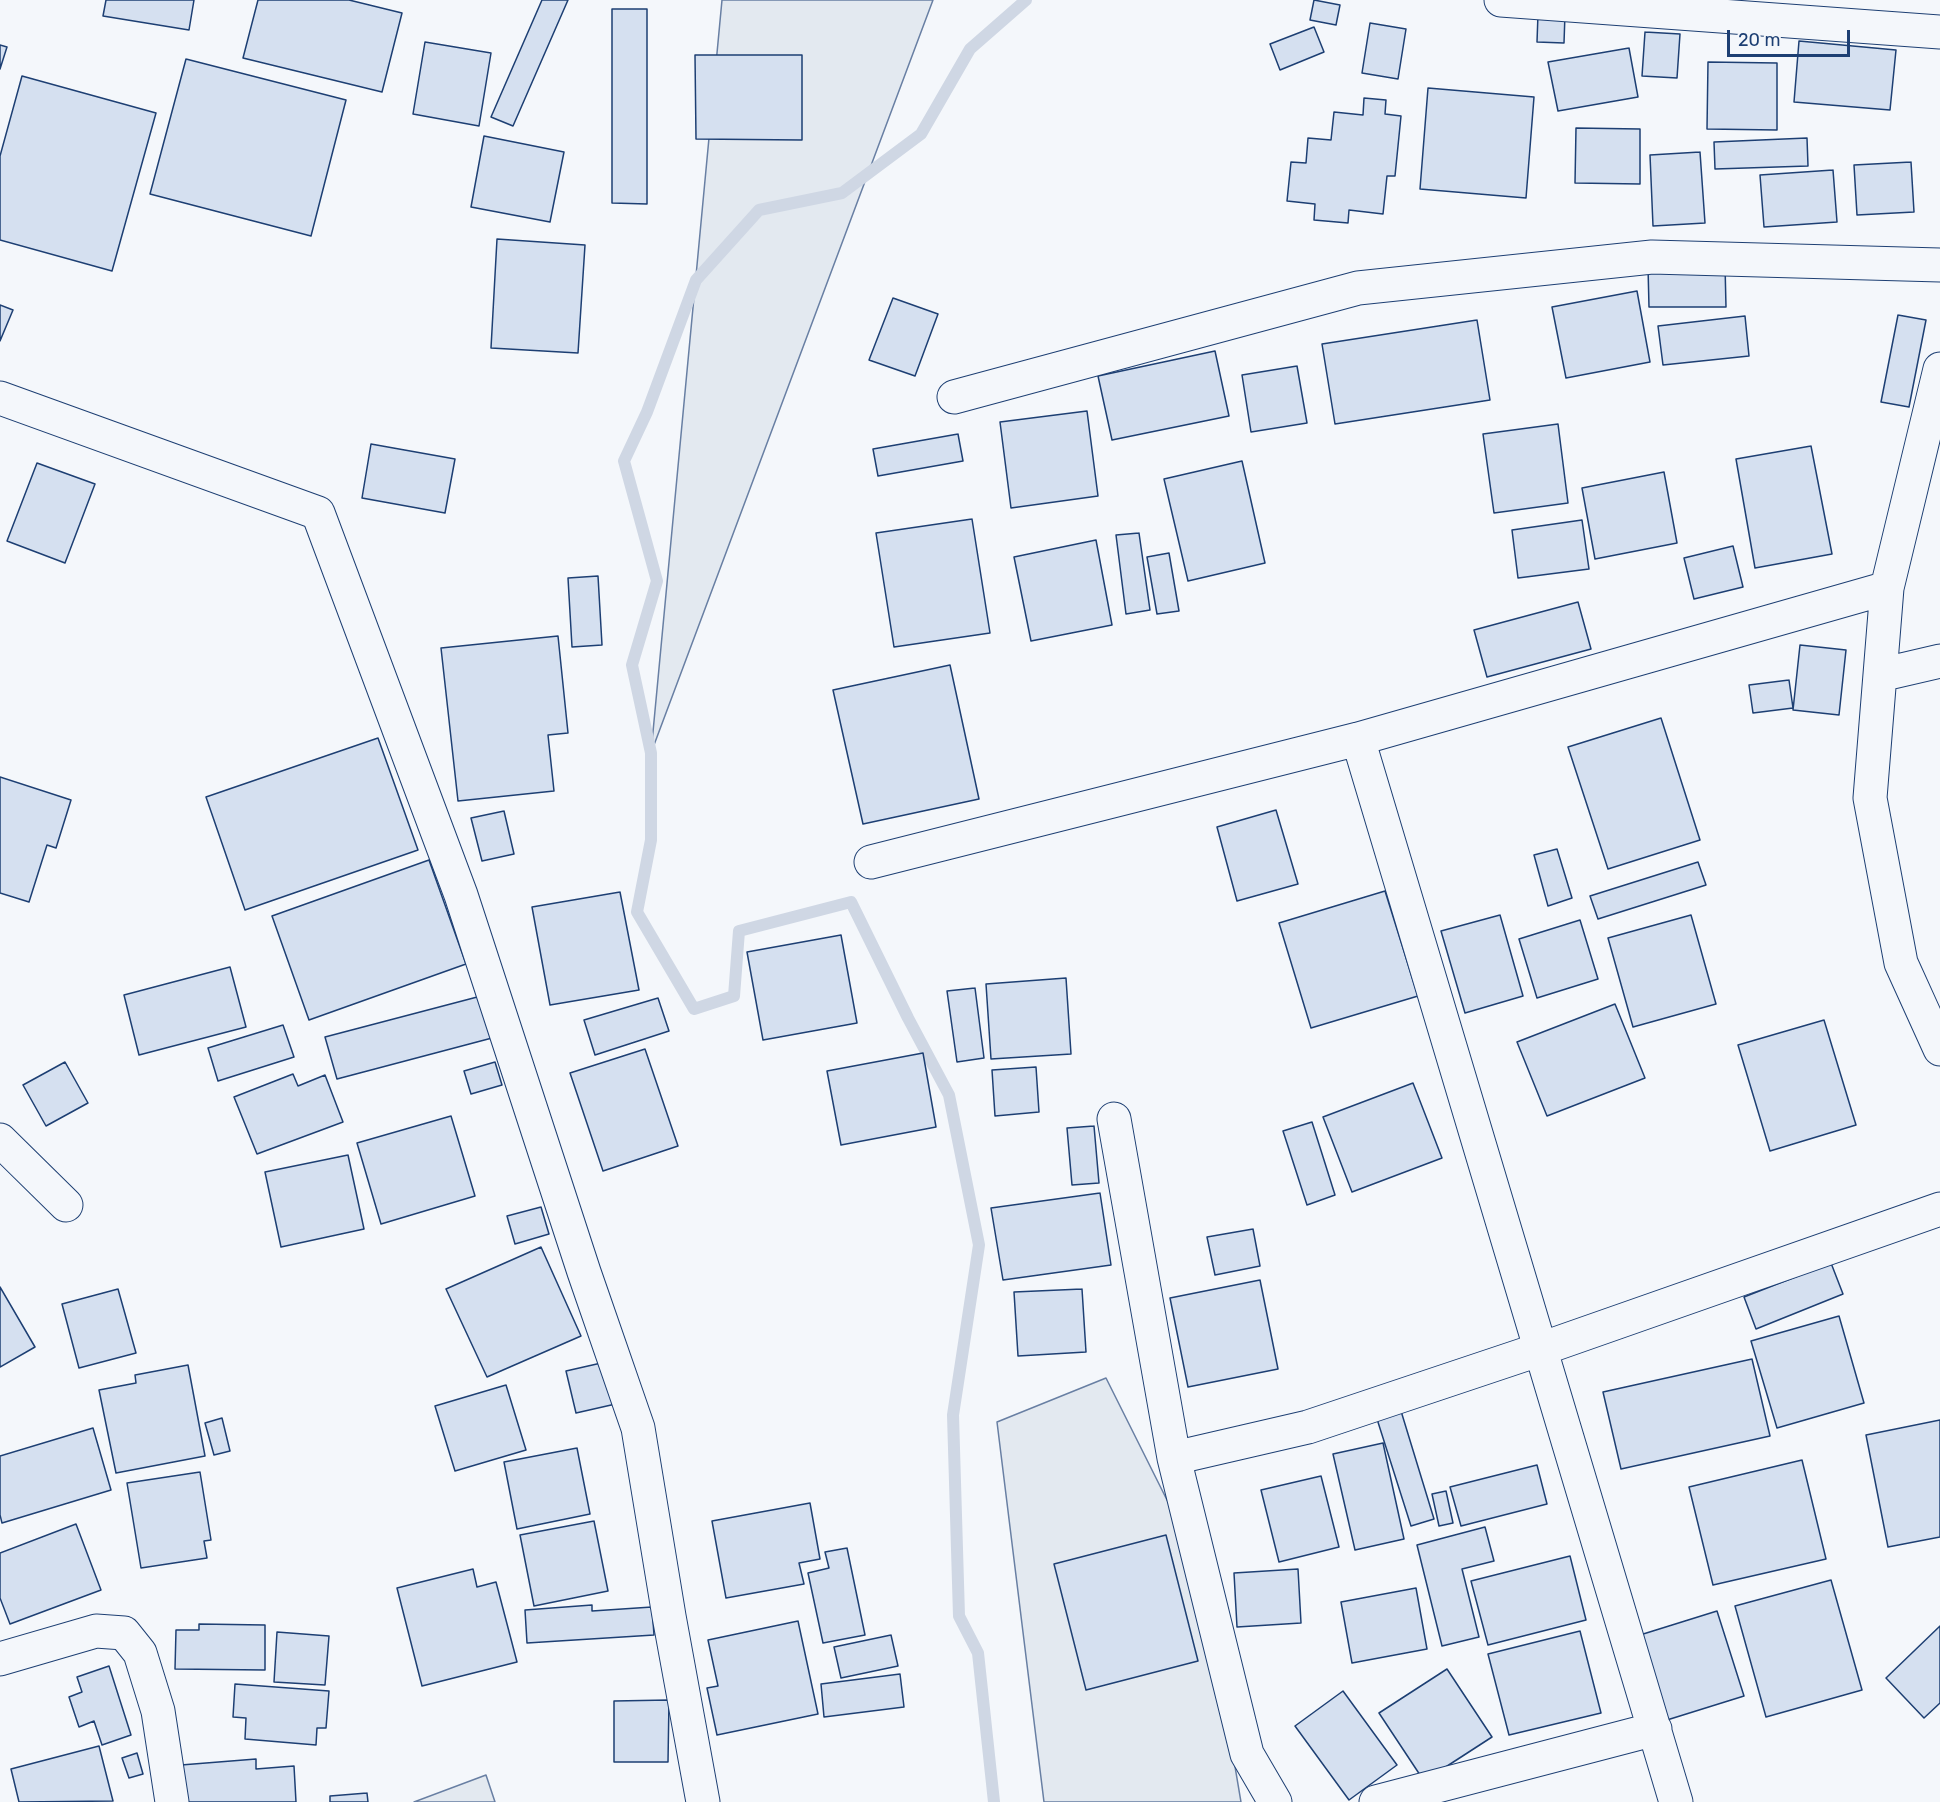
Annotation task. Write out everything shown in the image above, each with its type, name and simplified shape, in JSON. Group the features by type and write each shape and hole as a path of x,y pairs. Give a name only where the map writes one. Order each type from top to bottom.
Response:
{"street":[{"path":"1501,0 1940,33"},
{"path":"954,397 1358,288 1652,257 1940,265"},
{"path":"1940,369 1887,588 1870,798 1901,963 1940,1049"},
{"path":"0,398 318,513 461,895 584,1272 638,1428 703,1802"},
{"path":"871,862 1358,739 1887,588"},
{"path":"1880,675 1940,662"},
{"path":"1358,739 1676,1802"},
{"path":"1114,1119 1174,1458 1247,1754 1275,1802"},
{"path":"0,1140 66,1205"},
{"path":"1174,1458 1308,1427 1541,1349 1940,1209"},
{"path":"0,1659 96,1631 124,1634 140,1653 158,1711 172,1802"},
{"path":"1376,1802 1654,1729"}],"shaded area":[{"path":"722,0 933,0 651,753"},
{"path":"1106,1378 1177,1520 1217,1660 1241,1802 1044,1802 997,1422"},
{"path":"486,1775 495,1802 414,1802"}],"building":[{"path":"106,0 194,0 189,30 103,16"},
{"path":"258,0 349,0 402,13 382,92 243,58"},
{"path":"542,0 568,0 513,126 491,117"},
{"path":"1314,0 1340,5 1336,25 1310,20"},
{"path":"612,9 647,9 647,204 612,203"},
{"path":"1538,14 1565,14 1564,43 1537,42"},
{"path":"1370,23 1406,29 1398,79 1362,73"},
{"path":"1314,27 1324,52 1280,70 1270,44"},
{"path":"1645,32 1680,34 1677,78 1642,76"},
{"path":"1799,41 1896,50 1890,110 1794,102"},
{"path":"425,42 491,53 479,126 413,114"},
{"path":"0,45 7,47 0,69"},
{"path":"1629,48 1638,97 1558,111 1548,62"},
{"path":"695,55 802,55 802,140 696,139"},
{"path":"186,59 346,100 311,236 150,194"},
{"path":"1708,62 1777,63 1777,130 1707,129"},
{"path":"22,76 156,113 112,271 0,240 0,156"},
{"path":"1428,88 1534,97 1526,198 1420,189"},
{"path":"1364,98 1386,100 1385,114 1401,116 1395,176 1387,176 1383,214 1349,210 1348,223 1314,220 1315,204 1287,201 1291,162 1306,163 1308,138 1331,140 1334,112 1363,115"},
{"path":"1576,128 1640,129 1640,184 1575,183"},
{"path":"484,136 564,152 550,222 471,207"},
{"path":"1807,138 1808,166 1715,169 1714,142"},
{"path":"1700,152 1705,223 1653,226 1650,155"},
{"path":"1911,162 1914,212 1857,215 1854,165"},
{"path":"1833,170 1837,222 1764,227 1760,175"},
{"path":"497,239 585,245 578,353 491,348"},
{"path":"1725,265 1726,307 1649,307 1648,267"},
{"path":"1637,291 1650,362 1566,378 1552,307"},
{"path":"893,298 938,314 915,376 869,360"},
{"path":"0,305 13,310 0,341"},
{"path":"1898,315 1926,320 1909,407 1881,402"},
{"path":"1745,316 1749,356 1663,365 1658,326"},
{"path":"1477,320 1490,400 1335,424 1322,344"},
{"path":"1215,351 1229,416 1112,440 1098,376"},
{"path":"1297,366 1307,423 1251,432 1242,375"},
{"path":"1087,411 1098,496 1011,508 1000,422"},
{"path":"1558,424 1568,503 1494,513 1483,434"},
{"path":"958,434 963,461 878,476 873,449"},
{"path":"371,444 455,459 445,513 362,498"},
{"path":"1811,446 1832,554 1755,568 1736,459"},
{"path":"1242,461 1265,563 1188,581 1164,479"},
{"path":"37,463 95,484 65,563 7,541"},
{"path":"1664,472 1677,543 1595,559 1582,488"},
{"path":"972,519 990,633 894,647 876,533"},
{"path":"1582,520 1589,569 1518,578 1512,530"},
{"path":"1139,533 1150,610 1126,614 1116,535"},
{"path":"1096,540 1112,625 1031,641 1014,557"},
{"path":"1733,546 1743,587 1694,599 1684,558"},
{"path":"1169,553 1179,611 1157,614 1147,557"},
{"path":"598,576 602,645 572,647 568,578"},
{"path":"1578,602 1591,649 1487,677 1474,630"},
{"path":"558,636 568,733 548,735 554,791 458,801 441,648"},
{"path":"1800,645 1846,650 1839,715 1793,710"},
{"path":"950,665 979,799 863,824 833,690"},
{"path":"1789,680 1793,708 1753,713 1749,685"},
{"path":"1661,718 1700,840 1608,869 1568,747"},
{"path":"378,738 418,850 245,910 206,797"},
{"path":"0,777 71,800 56,848 47,845 29,902 0,893"},
{"path":"1276,810 1298,884 1237,901 1217,827"},
{"path":"504,811 514,854 482,861 471,818"},
{"path":"1557,849 1572,898 1548,906 1534,855"},
{"path":"429,860 466,964 309,1020 272,916"},
{"path":"1698,862 1706,885 1598,919 1590,896"},
{"path":"1385,891 1418,996 1311,1028 1279,923"},
{"path":"620,892 639,990 550,1005 532,907"},
{"path":"1500,915 1523,996 1465,1013 1441,931"},
{"path":"1691,915 1716,1004 1633,1027 1608,938"},
{"path":"1580,920 1598,979 1537,998 1519,939"},
{"path":"841,935 857,1023 763,1040 747,952"},
{"path":"230,967 246,1027 139,1055 124,995"},
{"path":"1066,978 1071,1054 991,1059 986,984"},
{"path":"975,988 984,1058 957,1062 947,991"},
{"path":"481,996 492,1038 337,1079 325,1037"},
{"path":"658,998 669,1031 595,1055 584,1020"},
{"path":"1615,1004 1645,1078 1547,1116 1517,1042"},
{"path":"1824,1020 1856,1125 1770,1151 1738,1045"},
{"path":"283,1025 294,1057 218,1081 208,1048"},
{"path":"645,1049 678,1146 603,1171 570,1073"},
{"path":"923,1053 936,1127 841,1145 827,1071"},
{"path":"65,1062 88,1103 46,1126 23,1085"},
{"path":"495,1062 502,1085 471,1094 464,1071"},
{"path":"1036,1067 1039,1112 995,1116 992,1070"},
{"path":"293,1074 298,1086 325,1075 343,1122 257,1154 234,1097"},
{"path":"1413,1083 1442,1158 1352,1192 1323,1117"},
{"path":"451,1116 475,1196 381,1224 357,1143"},
{"path":"1312,1122 1335,1195 1307,1205 1283,1131"},
{"path":"1094,1126 1099,1183 1072,1185 1067,1128"},
{"path":"348,1155 364,1229 281,1247 265,1172"},
{"path":"1100,1193 1111,1265 1003,1280 991,1208"},
{"path":"541,1207 549,1234 515,1244 507,1216"},
{"path":"1253,1229 1260,1266 1215,1275 1207,1237"},
{"path":"541,1247 581,1336 487,1377 446,1289"},
{"path":"1831,1263 1843,1294 1756,1329 1744,1297"},
{"path":"1260,1280 1278,1369 1188,1387 1170,1298"},
{"path":"0,1287 35,1347 0,1367"},
{"path":"118,1289 136,1353 79,1368 62,1304"},
{"path":"1082,1289 1086,1352 1018,1356 1014,1292"},
{"path":"1839,1316 1864,1403 1777,1428 1751,1341"},
{"path":"1752,1359 1770,1436 1621,1469 1603,1392"},
{"path":"610,1361 620,1403 576,1413 566,1371"},
{"path":"188,1365 205,1456 116,1473 99,1390 136,1383 135,1375"},
{"path":"506,1385 526,1450 455,1471 435,1406"},
{"path":"1401,1411 1434,1519 1411,1526 1377,1419"},
{"path":"222,1418 230,1451 214,1455 205,1423"},
{"path":"1940,1420 1940,1537 1888,1547 1866,1435"},
{"path":"93,1428 111,1490 2,1523 0,1456"},
{"path":"1383,1443 1404,1539 1355,1550 1333,1454"},
{"path":"577,1448 590,1514 517,1529 504,1462"},
{"path":"1802,1460 1826,1559 1713,1585 1689,1487"},
{"path":"1537,1465 1547,1504 1461,1526 1450,1487"},
{"path":"200,1472 211,1540 204,1541 207,1558 141,1568 127,1483"},
{"path":"1321,1476 1339,1547 1279,1562 1261,1490"},
{"path":"1446,1491 1453,1523 1439,1526 1432,1494"},
{"path":"810,1503 820,1559 799,1563 804,1584 726,1598 712,1521"},
{"path":"594,1521 608,1591 534,1606 520,1535"},
{"path":"76,1524 101,1590 10,1624 0,1598 0,1553"},
{"path":"1485,1527 1494,1561 1462,1569 1479,1637 1442,1646 1417,1545"},
{"path":"1166,1535 1198,1661 1086,1690 1054,1564"},
{"path":"847,1548 865,1635 823,1643 808,1573 829,1568 825,1552"},
{"path":"1570,1556 1586,1620 1488,1645 1471,1581"},
{"path":"473,1569 477,1587 496,1582 517,1662 422,1686 397,1588"},
{"path":"1298,1569 1301,1623 1237,1627 1234,1573"},
{"path":"1831,1580 1862,1690 1766,1717 1735,1606"},
{"path":"1416,1588 1427,1649 1352,1663 1341,1602"},
{"path":"592,1605 592,1611 652,1607 654,1635 527,1643 525,1610"},
{"path":"1717,1611 1744,1696 1667,1720 1640,1635"},
{"path":"798,1621 818,1714 717,1735 707,1688 718,1686 708,1640"},
{"path":"199,1624 265,1625 265,1670 175,1669 176,1630 199,1630"},
{"path":"1940,1626 1940,1703 1924,1718 1886,1678"},
{"path":"1580,1631 1601,1713 1509,1735 1488,1654"},
{"path":"277,1632 329,1636 325,1685 274,1682"},
{"path":"891,1635 898,1666 841,1678 834,1647"},
{"path":"109,1666 131,1735 102,1745 94,1721 79,1727 69,1697 82,1692 77,1677"},
{"path":"1447,1669 1492,1737 1424,1781 1379,1713"},
{"path":"900,1674 904,1707 824,1717 821,1684"},
{"path":"235,1684 329,1691 326,1728 317,1728 316,1745 245,1739 246,1718 233,1717"},
{"path":"1343,1691 1397,1765 1349,1800 1295,1726"},
{"path":"669,1700 668,1762 614,1762 614,1701"},
{"path":"99,1746 113,1801 19,1802 11,1769"},
{"path":"137,1753 143,1774 129,1778 122,1758"},
{"path":"256,1759 256,1769 294,1766 296,1802 184,1802 181,1765"},
{"path":"367,1793 368,1802 330,1802 330,1796"}],"waterway":[{"path":"994,1802 978,1653 959,1616 953,1415 979,1245 949,1095 851,902 739,931 734,996 694,1009 637,912 651,840 651,753 632,665 657,581 624,461 647,412 696,280 759,210 842,193 921,134 970,49 1026,0"}]}
